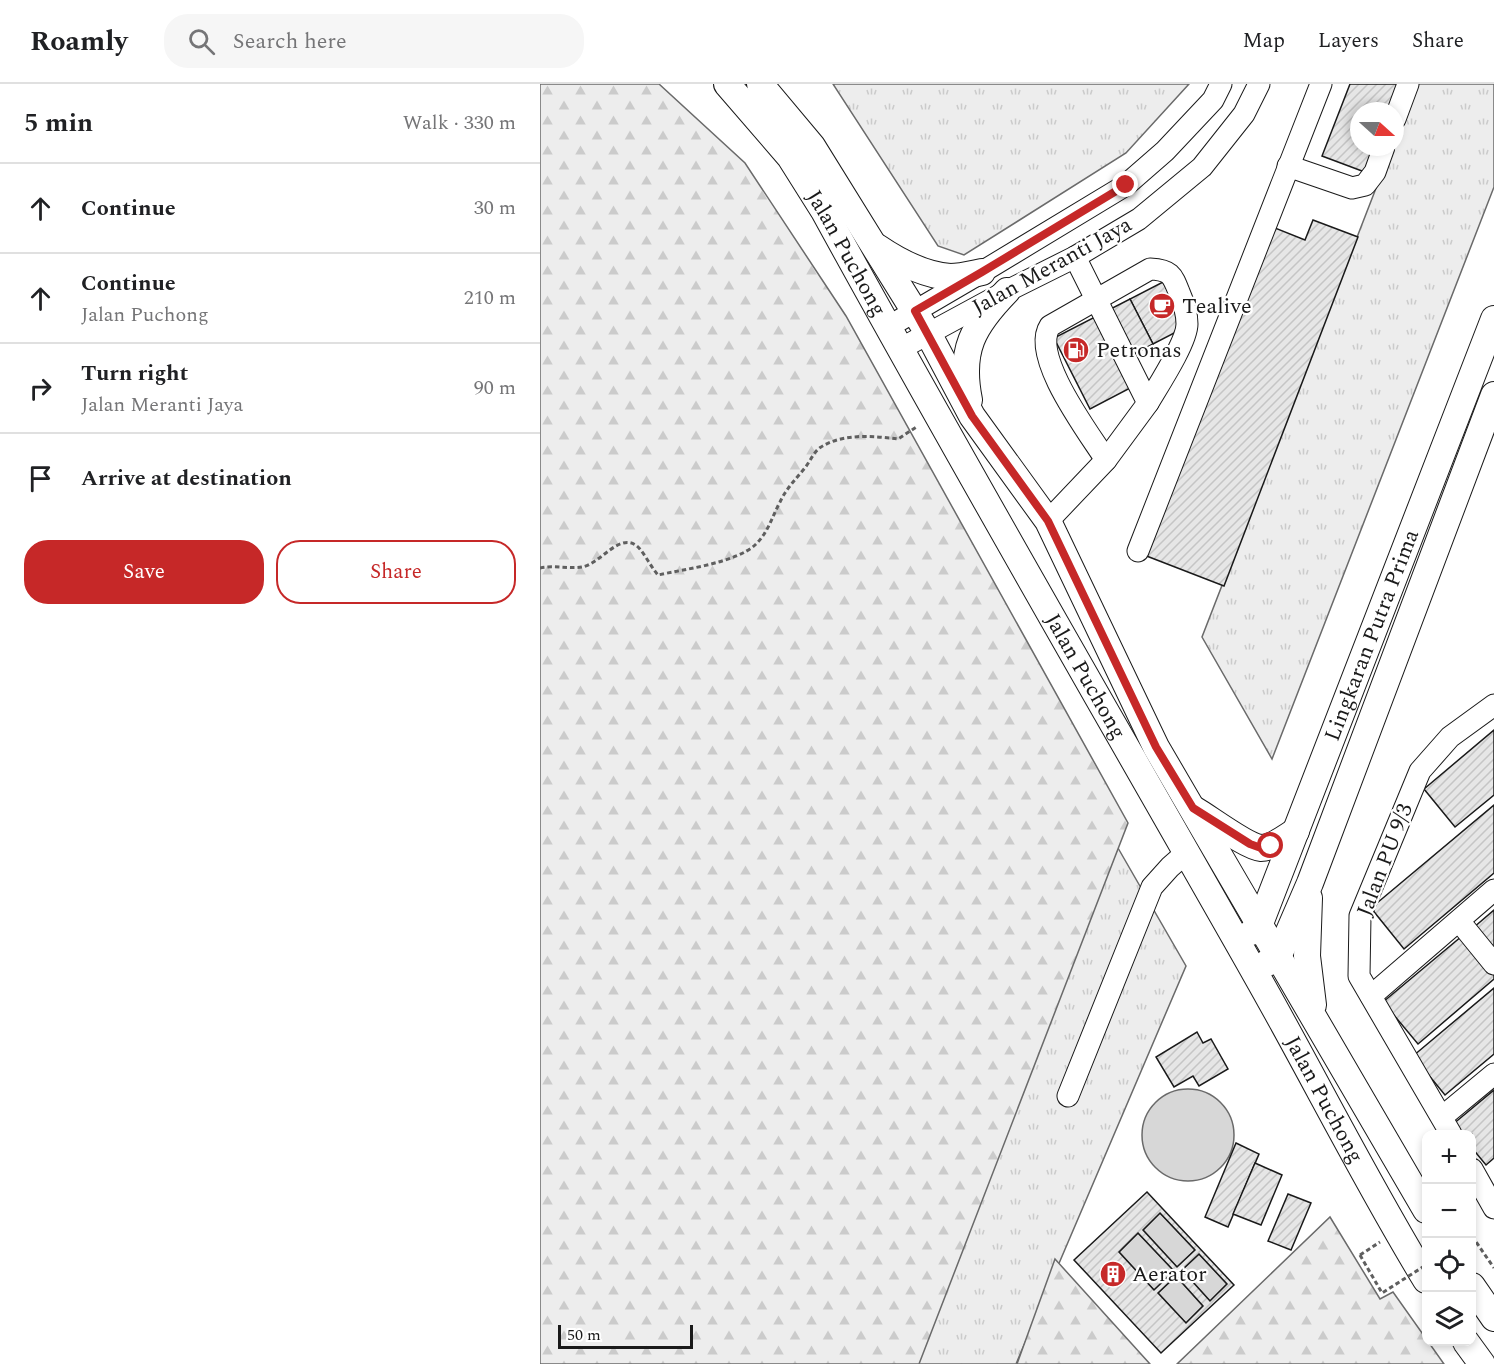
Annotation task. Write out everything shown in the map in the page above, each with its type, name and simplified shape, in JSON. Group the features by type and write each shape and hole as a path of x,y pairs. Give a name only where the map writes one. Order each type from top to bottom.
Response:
{"main road":[{"name":"Jalan Puchong","path":"727,84 790,157 824,211 900,349 1254,971 1422,1273"},
{"name":"Jalan Puchong","path":"760,84 812,146 915,311 972,416 1048,521 1156,747 1259,926 1315,1016 1422,1203"},
{"path":"870,241 893,258 921,271 951,277 982,272"},
{"path":"972,416 966,384 966,359 973,332 989,309 1007,291"},
{"name":"Lingkaran Putra Prima","path":"1259,926 1494,319"},
{"name":"Lingkaran Putra Prima","path":"1278,957 1310,883 1494,395"},
{"path":"1193,808 1250,844 1261,848 1271,846 1296,831"},
{"path":"1310,883 1307,956 1315,1016"},
{"path":"1237,943 1259,926"},
{"path":"1254,971 1278,957"},
{"path":"1476,1292 1494,1318"},
{"path":"1469,1346 1482,1364"}],"street":[{"name":"Jalan Meranti Jaya","path":"888,327 1126,185 1173,142 1213,100 1221,84"},
{"name":"Jalan Meranti Jaya","path":"900,349 1075,257 1139,219 1202,167 1244,114 1258,84"},
{"path":"1138,551 1321,84"},
{"path":"1401,102 1408,84"},
{"path":"1288,166 1352,188 1365,185 1375,172 1381,156"},
{"path":"1075,257 1148,404"},
{"path":"1048,521 1106,460 1148,404 1183,340 1187,324 1183,300 1173,276 1162,269 1150,269 1050,326 1045,333 1045,350 1052,370 1072,408 1106,460"},
{"name":"Jalan PU 9/3","path":"1447,1126 1359,976 1360,916 1420,771 1450,737 1494,705"},
{"path":"1068,1096 1152,887 1186,853"},
{"path":"1371,996 1494,890"},
{"path":"1459,921 1494,964"},
{"path":"1447,1126 1494,1074"},
{"path":"1476,1176 1494,1208"}],"path":[{"path":"540,568 584,567 600,559 621,542 630,542 638,547 658,575 717,563 741,555 754,546 768,529 786,489 820,447 845,438 898,439 936,411"},
{"path":"1473,1238 1494,1268"},
{"path":"1360,1256 1382,1293 1422,1268"}],"green space":[{"path":"540,84 659,84 745,163 846,316 1128,823 919,1364 540,1364"},
{"path":"833,84 1189,84 1126,153 964,255 938,246"},
{"path":"1417,84 1494,84 1494,187 1272,759 1202,637 1389,156 1404,156 1404,117"},
{"path":"1118,848 1186,966 1016,1364 900,1364"},
{"path":"1330,1217 1380,1299 1393,1292 1422,1333 1422,1346 1431,1346 1444,1364 1177,1364"},
{"path":"1055,1259 1150,1364 1017,1364"}],"shaded area":[{"path":"1188,1089 1206,1093 1220,1103 1230,1117 1234,1135 1230,1153 1220,1167 1206,1177 1188,1181 1170,1177 1156,1167 1146,1153 1142,1135 1146,1117 1156,1103 1170,1093"},
{"path":"1160,1213 1195,1250 1177,1267 1143,1230"},
{"path":"1138,1233 1174,1271 1154,1290 1119,1252"},
{"path":"1199,1254 1227,1284 1210,1301 1182,1270"},
{"path":"1176,1276 1203,1306 1186,1323 1158,1293"}],"building":[{"path":"1350,84 1405,84 1398,102 1350,102 1350,156 1377,156 1370,174 1322,156"},
{"path":"1313,220 1358,237 1224,586 1144,555 1270,226 1305,240"},
{"path":"1163,282 1186,327 1153,344 1130,299"},
{"path":"1130,299 1153,344 1123,360 1136,385 1090,409 1054,338"},
{"path":"1494,730 1494,795 1455,827 1424,789"},
{"path":"1494,805 1494,873 1404,949 1371,908"},
{"path":"1494,910 1494,953 1473,928"},
{"path":"1462,936 1494,975 1494,979 1418,1044 1383,1002"},
{"path":"1494,988 1494,1054 1445,1095 1413,1056"},
{"path":"1197,1032 1203,1043 1211,1039 1228,1069 1199,1086 1193,1076 1174,1087 1156,1057"},
{"path":"1494,1090 1494,1158 1486,1165 1476,1153 1476,1130 1456,1130 1452,1125"},
{"path":"1236,1143 1259,1154 1228,1227 1205,1217"},
{"path":"1255,1163 1282,1175 1261,1225 1233,1214"},
{"name":"Aerator","path":"1147,1192 1234,1285 1161,1353 1074,1260","holes":["1160,1213 1195,1250 1177,1267 1143,1230","1138,1233 1174,1271 1154,1290 1119,1252","1199,1254 1227,1284 1210,1301 1182,1270","1176,1276 1203,1306 1186,1323 1158,1293"]},
{"path":"1288,1194 1311,1203 1291,1250 1268,1241"}],"place":[{"name":"Tealive","path":"1162,306"},
{"name":"Petronas","path":"1076,350"},
{"name":"Aerator","path":"1113,1274"}],"route":[{"path":"1126,185 915,311 972,416 1048,521 1156,747 1193,808 1250,844 1261,848 1271,846"}]}
